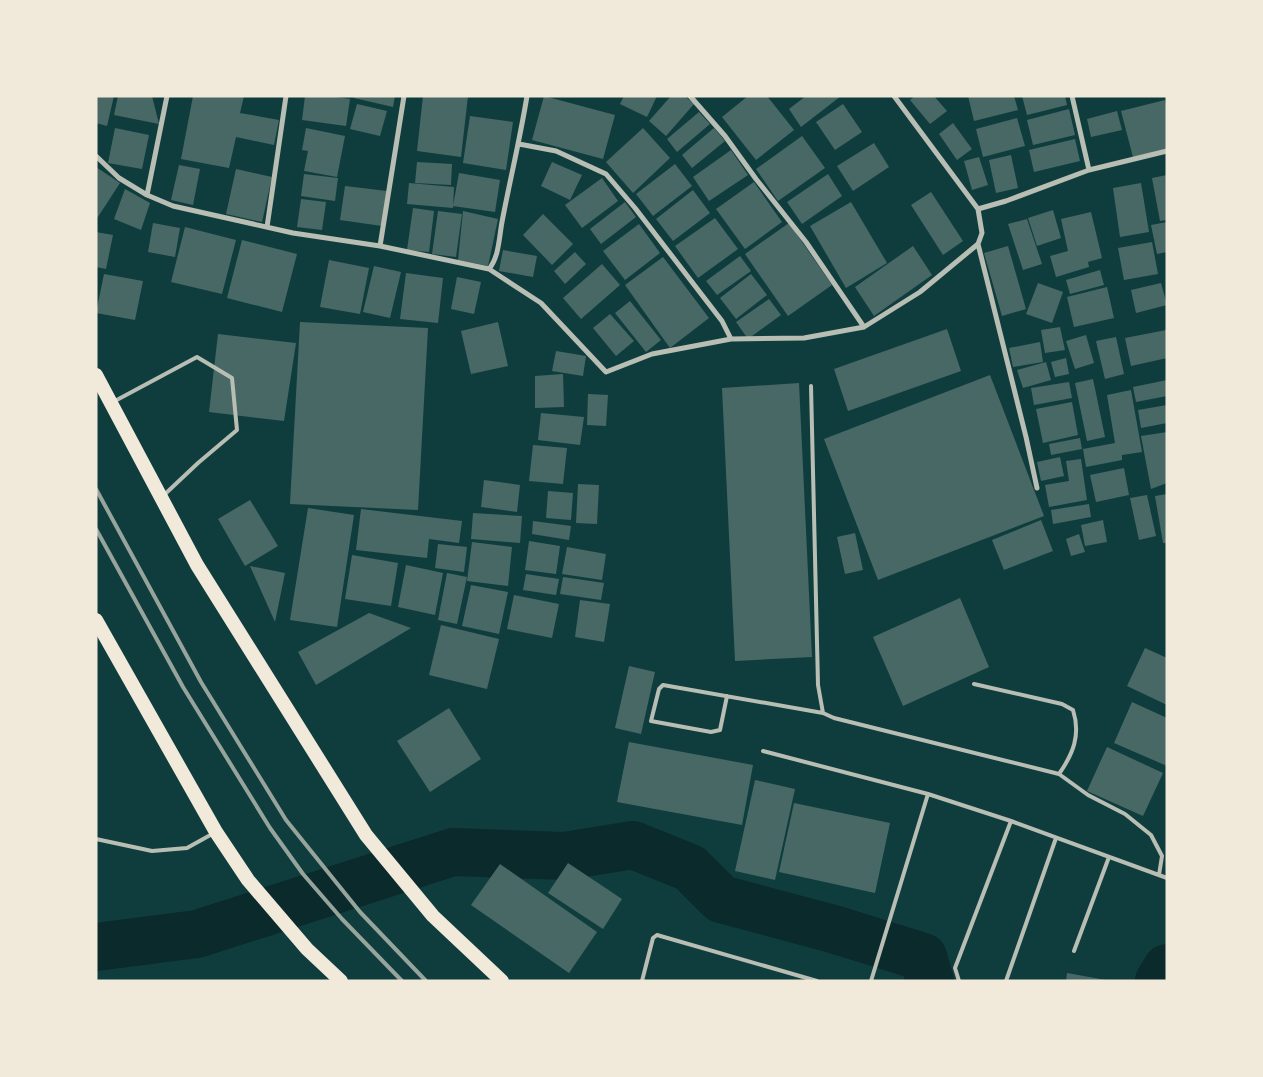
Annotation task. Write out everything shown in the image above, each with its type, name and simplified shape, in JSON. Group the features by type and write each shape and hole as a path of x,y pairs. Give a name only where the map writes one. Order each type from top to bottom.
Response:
{"highway":[{"path":"96,375 197,565 366,836 432,916 502,981"},
{"path":"96,620 216,832 248,880 307,949 341,981"}],"street":[{"path":"147,195 168,96"},
{"path":"267,227 286,96"},
{"path":"380,246 404,96"},
{"path":"489,269 495,262 527,96"},
{"path":"690,96 725,136 806,242 864,327"},
{"path":"96,156 119,178 147,195 173,206 293,233 380,246 480,269 489,269 542,303 606,372 652,354 730,339 804,338 864,327 920,292 978,244 982,233 978,209 894,96"},
{"path":"1072,96 1089,170"},
{"path":"519,144 556,151 606,174 635,208 722,321 730,339"},
{"path":"978,209 1006,201 1089,170 1167,151"},
{"path":"978,244 1026,436 1037,488"}],"lane":[{"path":"111,403 197,357 232,378 237,430 161,498"},
{"path":"811,386 818,685 823,713"},
{"path":"974,684 1062,704 1073,710 1078,724 1076,737 1070,758 1059,774"},
{"path":"727,696 720,730 711,732 651,721 659,689 663,685 727,696 823,713 834,718 1059,774 1088,795 1125,814 1151,835 1162,856 1159,875"},
{"path":"763,751 928,794 1012,821 1167,878"},
{"path":"871,981 928,794"},
{"path":"959,981 955,968 1012,821"},
{"path":"96,839 152,851 187,848 216,832"},
{"path":"1006,981 1056,838"},
{"path":"1074,951 1109,857"},
{"path":"642,981 652,938 657,935 817,981"}],"building":[{"path":"96,96 114,96 107,126 96,123"},
{"path":"118,96 152,96 159,124 114,115"},
{"path":"193,96 244,96 240,113 279,120 274,145 236,137 229,168 181,159"},
{"path":"305,96 329,96 350,99 346,126 302,120"},
{"path":"355,96 395,96 393,107 354,98"},
{"path":"423,96 468,96 461,157 417,151"},
{"path":"544,96 615,115 603,159 532,140"},
{"path":"624,96 657,96 647,117 620,104"},
{"path":"671,96 685,96 694,104 666,136 649,121"},
{"path":"748,96 767,96 794,130 756,160 722,117"},
{"path":"806,96 841,96 801,127 789,109"},
{"path":"915,96 934,96 947,111 930,124 910,100"},
{"path":"968,96 1014,96 1018,110 974,121"},
{"path":"1022,96 1065,96 1067,105 1027,115"},
{"path":"1165,100 1167,107 1167,149 1133,157 1121,111"},
{"path":"357,104 387,111 380,136 350,129"},
{"path":"843,104 862,132 835,150 816,122"},
{"path":"1069,109 1075,135 1033,145 1027,120"},
{"path":"1117,111 1122,130 1091,137 1087,119"},
{"path":"699,112 710,124 677,152 667,139"},
{"path":"470,116 513,122 506,170 463,163"},
{"path":"1017,118 1025,146 983,157 976,129"},
{"path":"953,123 972,149 957,160 939,134"},
{"path":"115,128 149,135 142,169 108,163"},
{"path":"306,128 345,136 337,177 304,171 308,151 302,150"},
{"path":"643,128 670,158 633,193 606,162"},
{"path":"714,128 725,141 692,168 682,155"},
{"path":"802,136 825,168 778,201 756,169"},
{"path":"1075,139 1080,161 1034,172 1029,150"},
{"path":"874,143 889,167 853,191 837,166"},
{"path":"731,150 748,175 709,201 693,177"},
{"path":"1011,155 1018,188 996,193 989,160"},
{"path":"979,157 988,185 972,190 964,161"},
{"path":"417,162 452,164 451,185 415,183"},
{"path":"552,162 582,175 570,200 541,186"},
{"path":"675,164 692,186 653,216 636,194"},
{"path":"179,165 200,169 193,205 171,200"},
{"path":"96,167 120,183 96,220"},
{"path":"236,169 272,177 262,222 226,214"},
{"path":"459,173 500,180 495,212 453,206"},
{"path":"304,174 338,178 335,201 301,196"},
{"path":"828,174 842,196 802,224 787,202"},
{"path":"1167,175 1167,220 1160,221 1152,178"},
{"path":"602,178 618,201 582,228 565,205"},
{"path":"754,182 782,222 745,249 716,209"},
{"path":"409,183 454,187 453,208 407,204"},
{"path":"1141,183 1149,232 1120,237 1113,188"},
{"path":"345,186 387,191 382,226 340,220"},
{"path":"125,189 150,203 141,230 114,219"},
{"path":"693,190 710,213 673,241 656,219"},
{"path":"931,192 963,241 943,255 911,205"},
{"path":"301,199 326,202 322,230 297,227"},
{"path":"625,202 636,217 601,244 590,229"},
{"path":"851,202 887,263 846,288 810,226"},
{"path":"413,208 434,211 429,252 407,250"},
{"path":"1053,210 1061,238 1037,246 1028,218"},
{"path":"438,211 462,214 456,257 432,254"},
{"path":"463,211 498,219 488,266 458,260"},
{"path":"1091,212 1102,258 1088,262 1089,267 1056,277 1050,256 1068,251 1061,219"},
{"path":"543,214 573,244 552,265 523,235"},
{"path":"715,218 738,249 698,278 675,246"},
{"path":"1027,219 1042,264 1023,270 1008,224"},
{"path":"1167,222 1167,252 1157,254 1151,225"},
{"path":"153,223 180,228 175,257 148,252"},
{"path":"789,223 832,285 788,316 745,254"},
{"path":"639,224 660,253 625,280 603,251"},
{"path":"185,227 236,240 222,294 171,282"},
{"path":"96,232 113,235 106,269 96,267"},
{"path":"242,240 297,254 282,312 227,298"},
{"path":"1152,242 1158,274 1124,280 1118,248"},
{"path":"913,246 932,275 874,316 855,287"},
{"path":"1008,246 1026,309 1002,316 984,253"},
{"path":"503,250 537,256 533,277 499,271"},
{"path":"575,252 586,264 565,284 554,271"},
{"path":"740,256 751,271 717,295 706,281"},
{"path":"663,257 709,318 670,348 625,285"},
{"path":"329,260 369,268 360,314 320,307"},
{"path":"602,264 620,285 581,319 563,298"},
{"path":"374,266 401,272 390,318 363,312"},
{"path":"1100,270 1104,285 1070,294 1066,280"},
{"path":"406,273 443,278 438,323 400,319"},
{"path":"104,274 143,281 135,320 96,313"},
{"path":"751,274 767,295 736,319 720,298"},
{"path":"457,277 481,282 474,314 451,309"},
{"path":"1038,283 1063,292 1052,323 1026,314"},
{"path":"1161,283 1167,305 1136,313 1131,290"},
{"path":"1107,287 1114,318 1074,327 1067,297"},
{"path":"769,299 781,315 748,339 736,322"},
{"path":"630,301 661,340 646,352 615,313"},
{"path":"610,314 634,341 616,356 593,328"},
{"path":"300,322 428,328 418,510 290,504"},
{"path":"498,322 508,366 471,374 461,331"},
{"path":"1060,327 1065,350 1045,353 1041,330"},
{"path":"947,329 961,371 848,411 834,369"},
{"path":"1166,330 1167,358 1131,366 1125,338"},
{"path":"218,334 296,343 284,421 209,412"},
{"path":"1086,335 1094,363 1075,369 1066,341"},
{"path":"1116,337 1124,374 1105,379 1096,341"},
{"path":"1040,342 1043,362 1013,367 1009,348"},
{"path":"556,351 586,356 583,376 552,371"},
{"path":"1066,358 1069,374 1055,377 1051,362"},
{"path":"1046,362 1051,380 1023,388 1017,370"},
{"path":"563,374 564,407 535,408 535,376"},
{"path":"990,375 1044,516 878,580 824,439"},
{"path":"1093,379 1105,437 1087,441 1075,383"},
{"path":"1167,380 1167,396 1136,402 1133,387"},
{"path":"1069,382 1072,398 1034,405 1031,388"},
{"path":"799,383 812,657 735,661 722,388"},
{"path":"1131,390 1142,452 1122,455 1122,460 1086,467 1083,449 1115,443 1107,395"},
{"path":"588,394 608,395 606,426 587,425"},
{"path":"1072,402 1078,435 1043,443 1036,409"},
{"path":"1167,405 1167,423 1141,428 1138,410"},
{"path":"541,413 584,417 580,445 538,440"},
{"path":"1167,432 1167,483 1151,489 1141,436"},
{"path":"1080,438 1082,449 1051,455 1049,444"},
{"path":"533,445 567,448 563,484 529,481"},
{"path":"1060,457 1064,476 1041,481 1037,462"},
{"path":"1081,459 1087,500 1049,507 1045,485 1069,481 1066,461"},
{"path":"1124,468 1129,495 1096,502 1090,475"},
{"path":"484,480 520,485 517,512 481,507"},
{"path":"578,484 599,485 597,524 576,523"},
{"path":"548,491 573,493 571,520 546,518"},
{"path":"1167,494 1167,543 1163,543 1155,496"},
{"path":"1147,495 1156,536 1139,540 1130,498"},
{"path":"250,500 278,546 245,566 218,519"},
{"path":"1089,504 1091,517 1053,524 1051,510"},
{"path":"308,508 354,515 337,627 290,620"},
{"path":"361,509 462,521 459,543 429,539 427,558 356,550"},
{"path":"473,513 522,516 520,543 471,539"},
{"path":"1041,520 1053,551 1004,570 992,540"},
{"path":"1103,520 1107,542 1085,546 1081,525"},
{"path":"533,521 571,526 569,540 532,534"},
{"path":"855,533 863,570 845,574 837,537"},
{"path":"1079,534 1085,552 1071,556 1066,539"},
{"path":"529,541 560,546 556,574 525,570"},
{"path":"472,542 512,547 508,586 467,581"},
{"path":"438,544 467,547 464,572 435,568"},
{"path":"567,547 606,554 602,580 562,574"},
{"path":"352,555 398,563 391,606 345,599"},
{"path":"406,565 443,573 435,615 398,607"},
{"path":"250,566 285,573 275,622"},
{"path":"447,573 467,577 457,624 438,620"},
{"path":"526,574 559,579 556,595 523,590"},
{"path":"563,577 604,583 601,600 560,594"},
{"path":"471,585 508,592 499,634 462,626"},
{"path":"514,595 559,604 552,638 507,629"},
{"path":"960,598 989,667 903,706 873,637"},
{"path":"580,600 610,604 604,642 575,637"},
{"path":"369,613 411,628 316,685 298,652"},
{"path":"441,625 499,639 487,689 429,675"},
{"path":"1145,648 1167,658 1167,705 1127,686"},
{"path":"629,666 655,672 641,734 615,728"},
{"path":"1132,702 1167,718 1167,766 1114,743"},
{"path":"449,708 481,759 430,792 397,741"},
{"path":"629,742 753,765 742,825 617,802"},
{"path":"1107,747 1163,773 1143,816 1087,791"},
{"path":"755,780 795,789 775,880 735,871"},
{"path":"794,803 890,823 875,893 779,872"},
{"path":"568,863 622,899 603,929 548,893"},
{"path":"500,864 597,932 569,973 471,905"},
{"path":"1067,973 1106,980 1106,981 1066,981"}],"waterway":[{"path":"96,947 197,934 453,852 565,856 633,845 690,868 721,899 833,929 923,957 930,981"},
{"path":"1159,981 1167,968"}],"railway":[{"path":"96,489 201,682 286,820 360,912 426,981"},
{"path":"96,529 183,687 270,828 303,874 342,919 402,981"}]}
